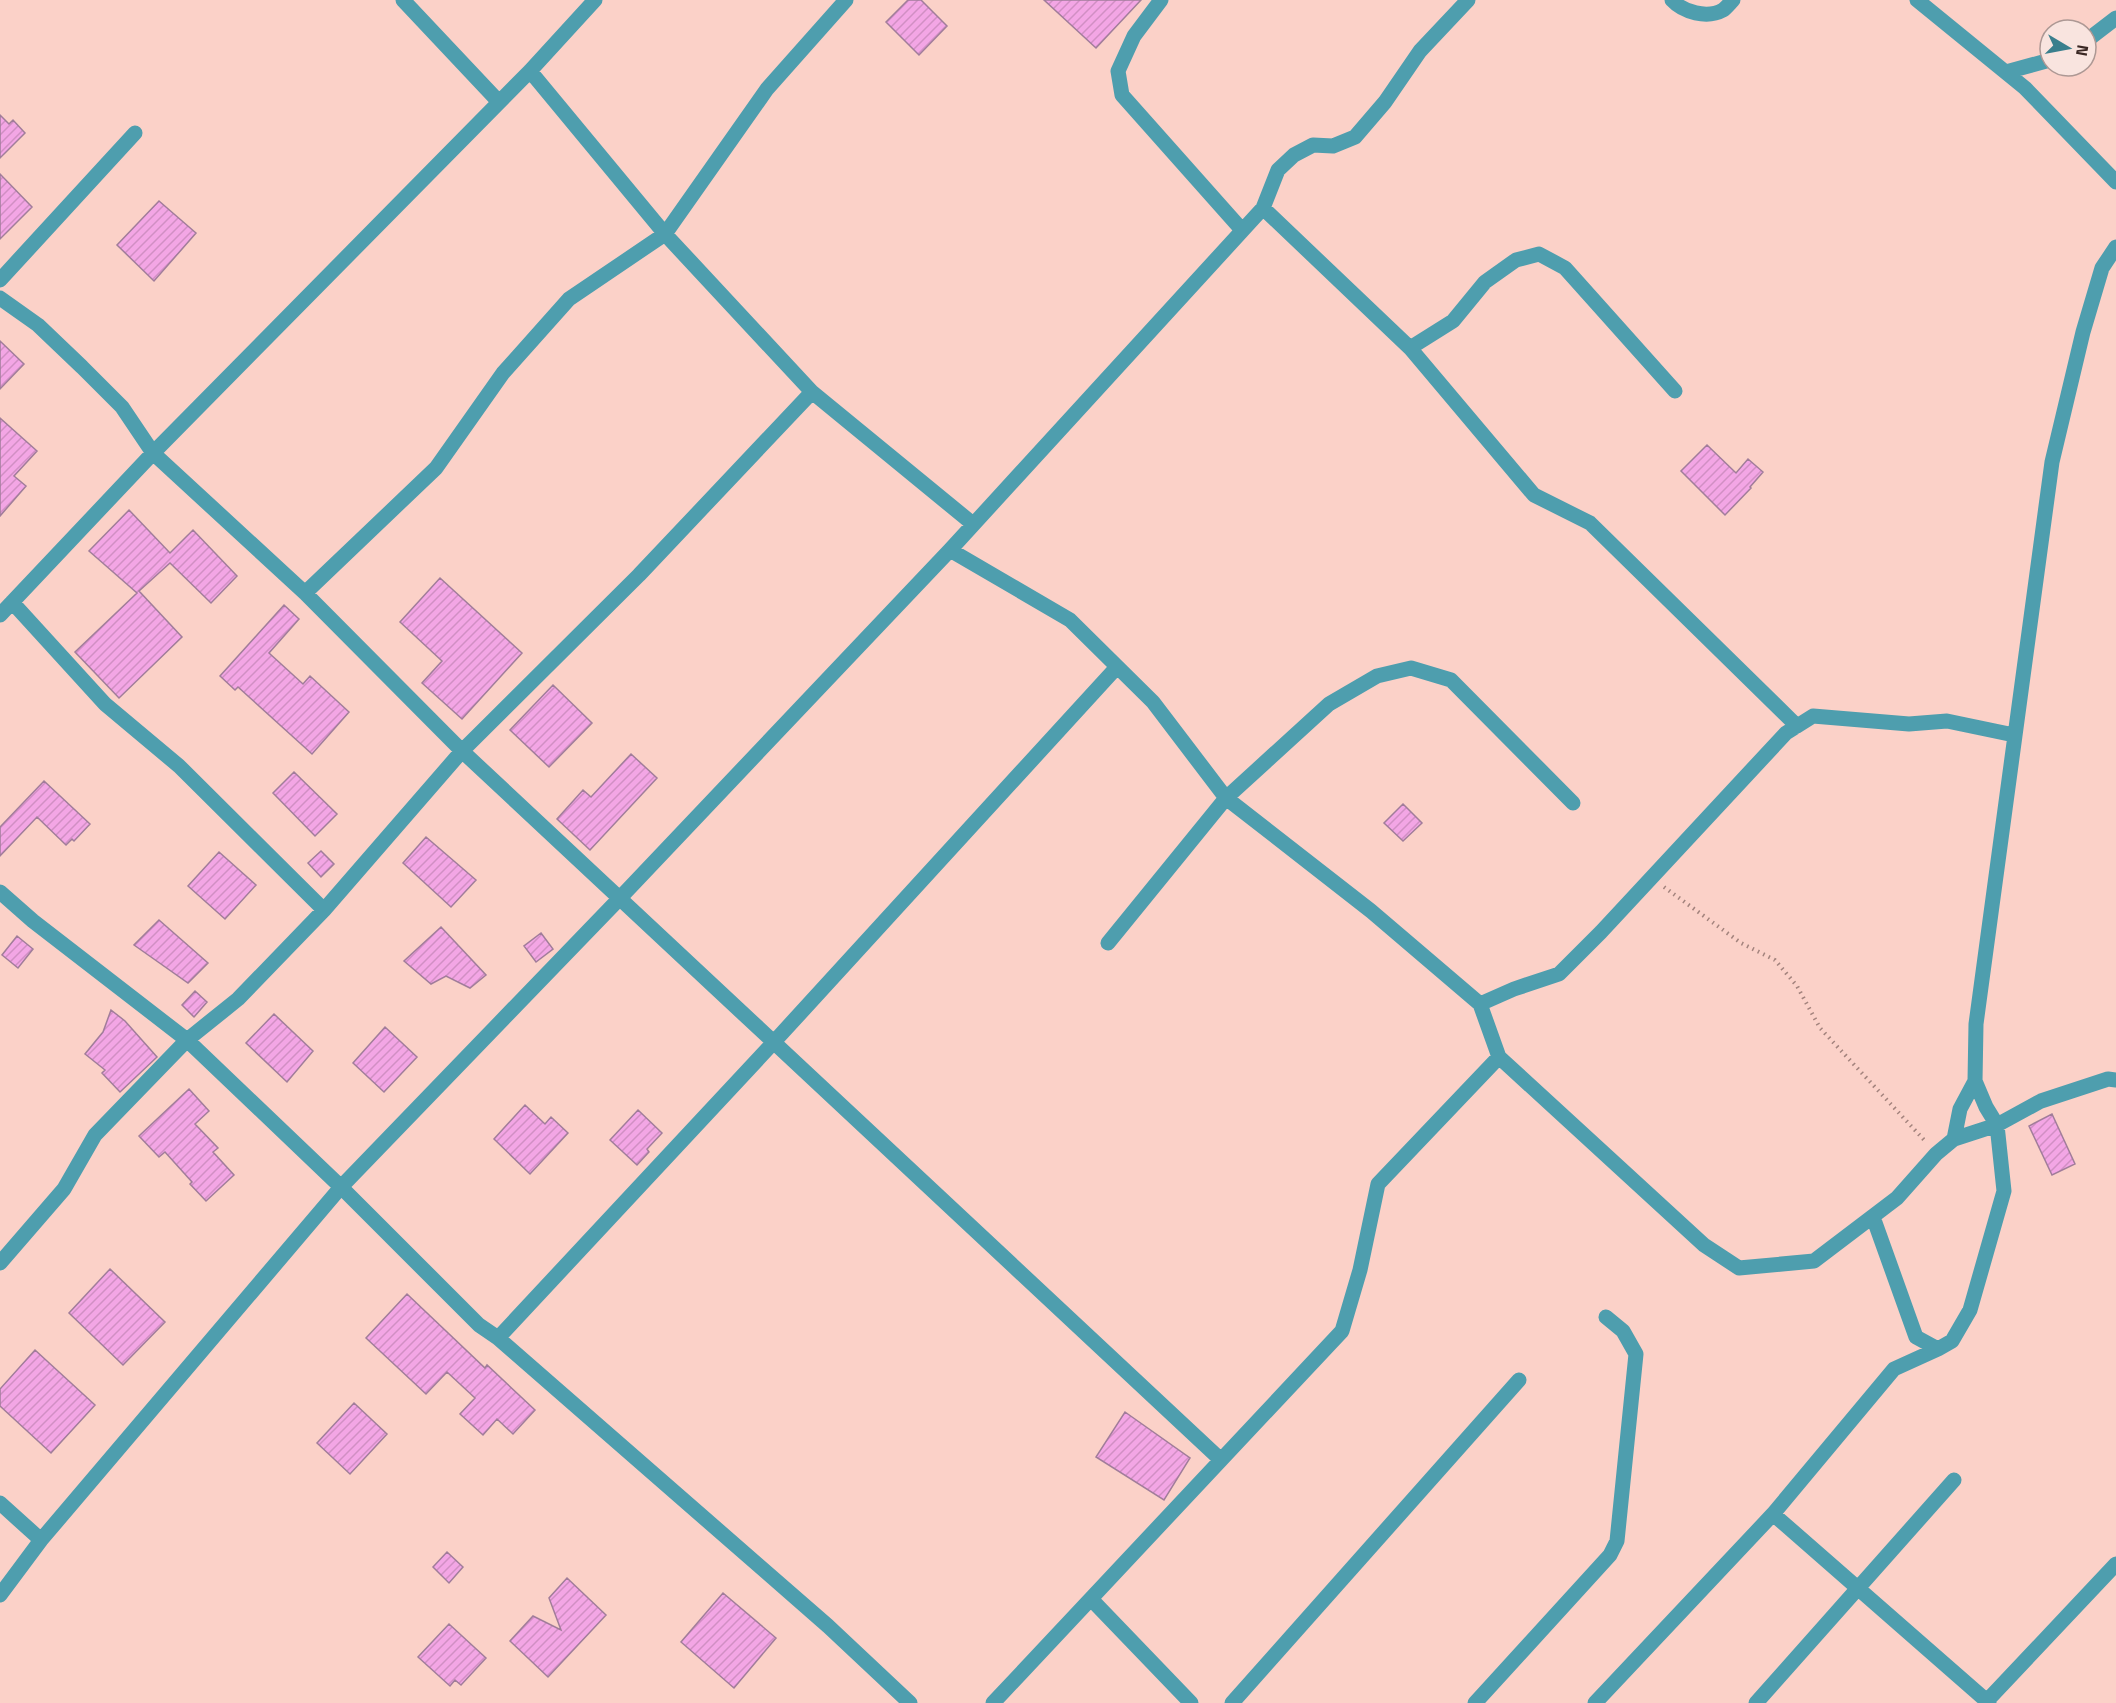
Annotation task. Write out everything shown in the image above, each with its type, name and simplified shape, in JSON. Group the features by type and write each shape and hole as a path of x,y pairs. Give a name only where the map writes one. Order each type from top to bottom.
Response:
{"street":[{"path":"403,0 499,102"},
{"path":"0,615 153,453 530,71 595,0"},
{"path":"305,593 436,468 503,373 569,299 665,234 767,89 846,0"},
{"path":"1161,0 1134,36 1118,71 1122,95 1242,230"},
{"path":"0,1595 41,1540 341,1187 620,899 950,550 1263,208 1278,170 1294,155 1313,145 1333,146 1355,137 1385,102 1420,51 1468,0"},
{"path":"1672,0 1680,8 1708,15 1723,10 1733,0"},
{"path":"1917,0 2025,88 2116,182"},
{"path":"2098,32 2116,18"},
{"path":"2006,72 2038,63"},
{"path":"530,71 665,234 812,392 973,524"},
{"path":"0,279 135,133"},
{"path":"1263,208 1410,348 1533,495 1590,523 1797,726"},
{"path":"1595,1703 1773,1514 1894,1369 1952,1341 1970,1310 2004,1191 1996,1125 1975,1081 1976,1023 2014,735 2052,462 2083,332 2102,268 2116,247"},
{"path":"1410,348 1453,321 1485,282 1516,260 1539,254 1565,268 1675,391"},
{"path":"0,297 38,325 122,407 153,453 305,593 462,751 1221,1460"},
{"path":"0,1263 64,1190 95,1135 187,1040 238,999 324,910 462,751 639,575 812,392"},
{"path":"950,550 1070,620 1153,702 1226,798 1371,911 1480,1004 1499,1057 1704,1245 1739,1268 1814,1261 1898,1198 1936,1154 1954,1139 1996,1125 2041,1101 2108,1079 2116,1080"},
{"path":"12,602 105,704 179,766 324,910"},
{"path":"498,1338 773,1043 1117,667"},
{"path":"1108,943 1226,798 1329,704 1377,676 1411,668 1451,680 1573,803"},
{"path":"1480,1004 1514,989 1559,974 1786,733 1814,716 1910,724 1947,721 2014,735"},
{"path":"0,892 33,921 187,1040 341,1187 480,1325 498,1338 828,1626 910,1703"},
{"path":"993,1703 1342,1331 1360,1270 1378,1184 1499,1057"},
{"path":"1954,1139 1960,1109 1975,1081"},
{"path":"1873,1217 1916,1336 1938,1348"},
{"path":"1475,1703 1610,1555 1617,1541 1636,1354 1623,1331 1606,1317"},
{"path":"1232,1703 1519,1380"},
{"path":"1756,1703 1954,1480"},
{"path":"0,1503 41,1540"},
{"path":"1773,1514 1987,1702 2116,1564"},
{"path":"1091,1599 1191,1703"}],"path":[{"path":"1651,878 1741,943 1775,960 1797,986 1820,1028 1936,1154"}],"building":[{"path":"908,0 921,0 947,26 919,55 886,22"},
{"path":"1044,0 1141,0 1096,48"},
{"path":"0,115 9,124 13,120 25,133 0,158"},
{"path":"0,174 32,207 0,239"},
{"path":"159,201 196,233 154,281 117,245"},
{"path":"0,341 24,364 0,389"},
{"path":"0,418 37,451 14,476 26,486 0,516"},
{"path":"1707,445 1736,473 1748,459 1763,472 1725,515 1681,471"},
{"path":"129,510 170,553 193,530 237,576 211,603 170,563 139,591 182,637 119,698 75,652 137,593 89,551"},
{"path":"440,578 522,653 462,719 422,683 442,661 400,622"},
{"path":"284,605 299,619 269,653 303,684 310,676 349,712 312,754 238,687 235,690 220,676"},
{"path":"553,685 592,723 549,767 510,730"},
{"path":"631,754 657,778 590,850 557,819 583,790 591,797"},
{"path":"294,772 337,814 315,836 273,793"},
{"path":"44,781 90,824 74,841 72,839 66,845 37,817 0,856 0,827"},
{"path":"1403,804 1422,823 1403,841 1384,823"},
{"path":"426,837 476,880 451,907 403,863"},
{"path":"321,851 334,864 321,877 308,863"},
{"path":"219,852 256,885 225,919 188,886"},
{"path":"159,920 208,963 188,983 134,945"},
{"path":"441,927 486,975 470,988 446,976 431,984 404,961"},
{"path":"541,933 553,949 536,962 524,946"},
{"path":"17,936 33,949 18,968 2,955"},
{"path":"195,991 207,1002 194,1017 182,1005"},
{"path":"111,1010 125,1021 157,1057 120,1092 102,1073 105,1070 85,1054 103,1032"},
{"path":"274,1014 313,1051 287,1082 246,1043"},
{"path":"385,1027 417,1057 384,1092 353,1063"},
{"path":"189,1089 209,1111 195,1124 218,1148 213,1152 234,1175 206,1201 165,1152 159,1157 139,1136"},
{"path":"525,1105 545,1124 551,1117 568,1133 530,1174 494,1139"},
{"path":"638,1110 662,1133 647,1149 649,1152 637,1165 610,1140"},
{"path":"2052,1114 2075,1164 2052,1175 2029,1126"},
{"path":"110,1269 165,1322 123,1365 69,1313"},
{"path":"407,1294 485,1368 487,1365 535,1410 513,1434 497,1419 483,1435 460,1414 475,1398 447,1372 426,1394 366,1338"},
{"path":"35,1350 95,1405 51,1453 0,1406 0,1389"},
{"path":"354,1403 387,1434 350,1474 317,1443"},
{"path":"1125,1412 1190,1458 1164,1500 1096,1457"},
{"path":"447,1552 463,1567 449,1583 433,1567"},
{"path":"567,1578 606,1615 548,1677 510,1641 533,1616 561,1630 549,1598"},
{"path":"723,1593 776,1638 734,1688 681,1642"},
{"path":"449,1624 486,1658 461,1685 455,1680 450,1686 418,1657"}]}
